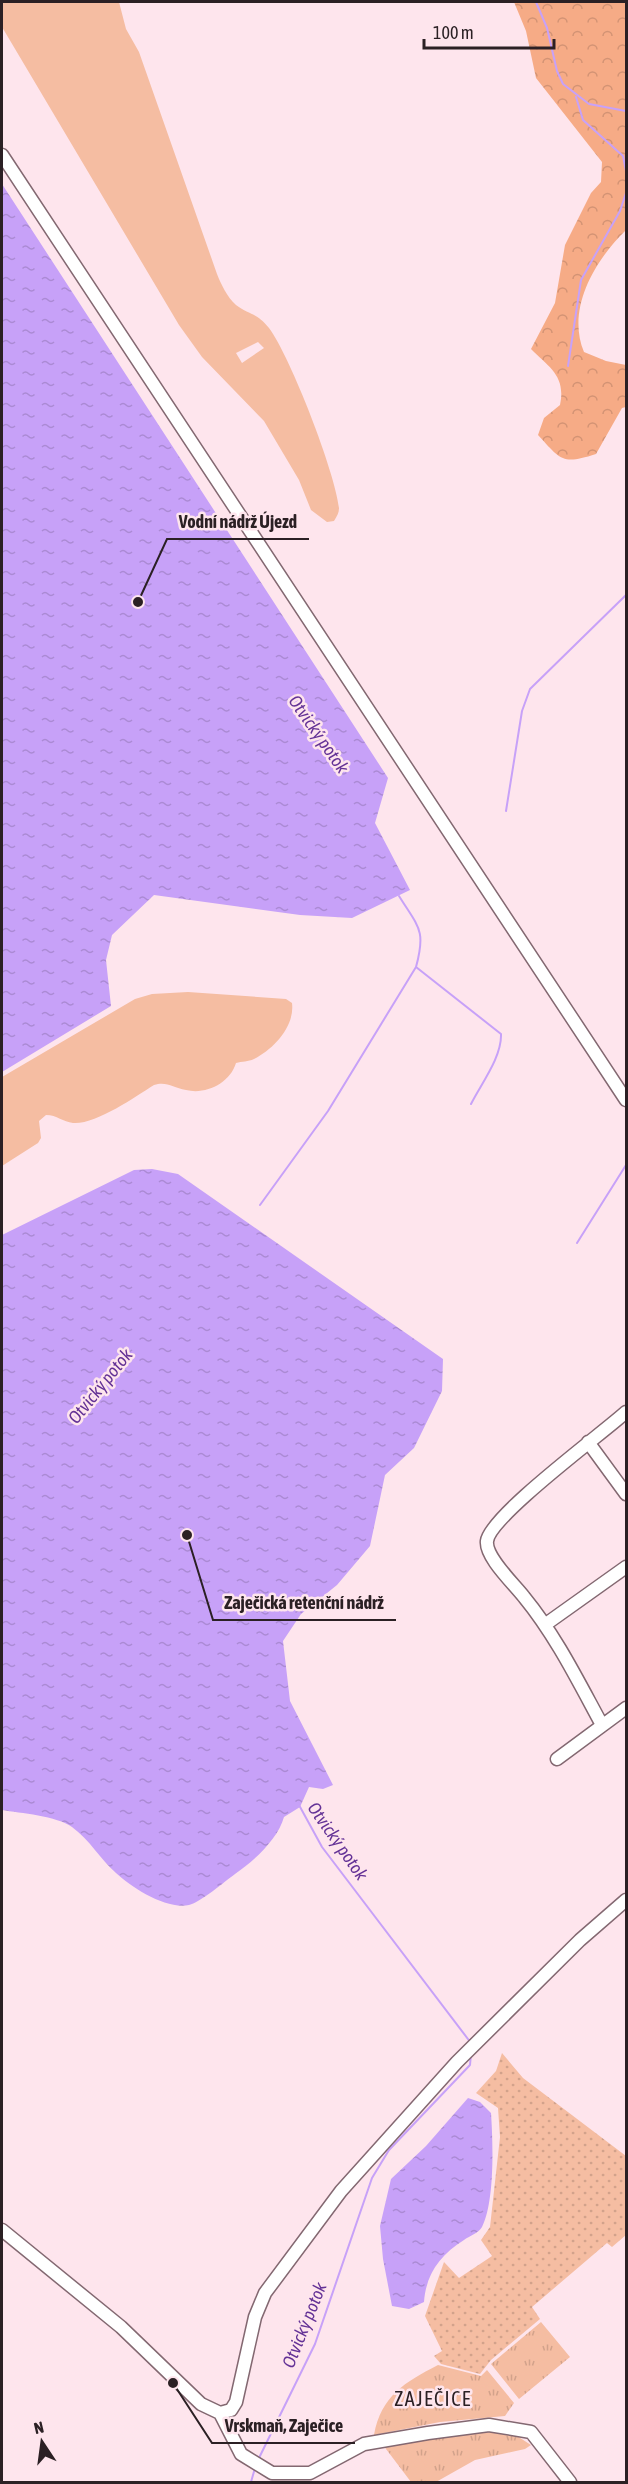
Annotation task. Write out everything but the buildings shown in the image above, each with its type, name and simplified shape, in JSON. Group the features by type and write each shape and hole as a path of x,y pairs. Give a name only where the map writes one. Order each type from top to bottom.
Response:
{"street":[{"path":"2,156 627,1100"},
{"path":"602,1725 546,1624 490,1556 487,1539 492,1530 530,1492 627,1412"},
{"path":"588,1442 627,1494"},
{"path":"546,1624 627,1567"},
{"path":"557,1759 627,1707"},
{"path":"220,2413 231,2410 236,2402 255,2317 265,2293 341,2191 466,2053 580,1940 627,1900"},
{"path":"2,2230 121,2326 201,2404 220,2413 241,2454 272,2473 310,2473 364,2444 489,2424 531,2432 570,2482"}],"green space":[{"path":"2,2 119,2 126,29 139,52 220,282 236,305 256,316 269,328 300,389 321,443 336,491 339,510 334,521 327,522 311,510 299,480 264,421 202,357 179,325 2,27","holes":["258,342 264,348 242,363 236,353"]},
{"path":"514,2 626,2 626,230 594,270 581,302 579,336 584,352 606,361 626,365 626,407 622,408 596,454 576,459 557,455 538,435 544,418 560,405 561,387 555,373 531,349 555,303 565,245 591,193 601,182 602,162 536,78 526,31"},
{"path":"188,992 286,999 292,1003 292,1012 287,1028 276,1043 252,1060 236,1063 223,1082 216,1086 194,1091 166,1084 154,1085 115,1109 92,1120 82,1122 73,1123 46,1115 39,1121 41,1138 38,1143 2,1166 2,1077 135,999 152,994"},
{"path":"502,2053 523,2078 626,2156 626,2235 612,2247 607,2243 532,2307 540,2319 491,2360 480,2374 441,2364 434,2356 442,2351 425,2316 444,2262 459,2278 492,2256 481,2240 490,2227 500,2137 498,2108 476,2093 496,2071"},
{"path":"541,2322 570,2357 519,2399 491,2364"},
{"path":"438,2365 481,2376 487,2370 514,2403 505,2416 440,2422 374,2435 382,2410 396,2392 405,2384"},
{"path":"491,2432 517,2436 531,2445 525,2449 475,2460 436,2482 411,2482 383,2445 419,2438"}],"water":[{"path":"2,184 388,778 375,823 410,890 352,918 300,915 154,895 112,935 106,960 111,1006 2,1072"},
{"path":"152,1169 178,1174 443,1359 442,1391 414,1448 385,1475 370,1546 337,1585 301,1614 283,1641 290,1701 333,1785 323,1789 309,1787 300,1807 284,1817 271,1841 257,1856 200,1900 180,1906 160,1901 131,1885 110,1868 78,1832 65,1823 2,1810 2,1235 134,1170"},
{"path":"468,2098 480,2102 491,2113 491,2187 482,2227 441,2259 431,2274 424,2302 409,2309 392,2306 383,2259 380,2226 391,2179 426,2146"}],"waterway":[{"path":"536,2 547,28 557,71 563,84 589,104 626,111"},
{"path":"576,97 583,120 623,156 626,171"},
{"path":"568,366 581,280 620,211 626,193"},
{"path":"506,811 522,711 530,689 626,595"},
{"name":"Otvický potok","path":"260,1205 328,1111 416,967 420,945 419,930 399,896"},
{"path":"416,967 501,1034 495,1061 471,1104"},
{"path":"577,1243 626,1165"},
{"name":"Otvický potok","path":"299,1805 322,1847 471,2043"},
{"name":"Otvický potok","path":"258,2460 315,2344 372,2178 389,2150 470,2065 471,2054"},
{"name":"Otvický potok","path":"251,2482 255,2468"}],"place":[{"name":"Vodní nádrž Újezd","path":"138,602"},
{"name":"Zaječická retenční nádrž","path":"187,1535"},
{"name":"Vrskmaň, Zaječice","path":"173,2383"}],"district":[{"name":"ZAJEČICE","path":"433,2398"}]}
